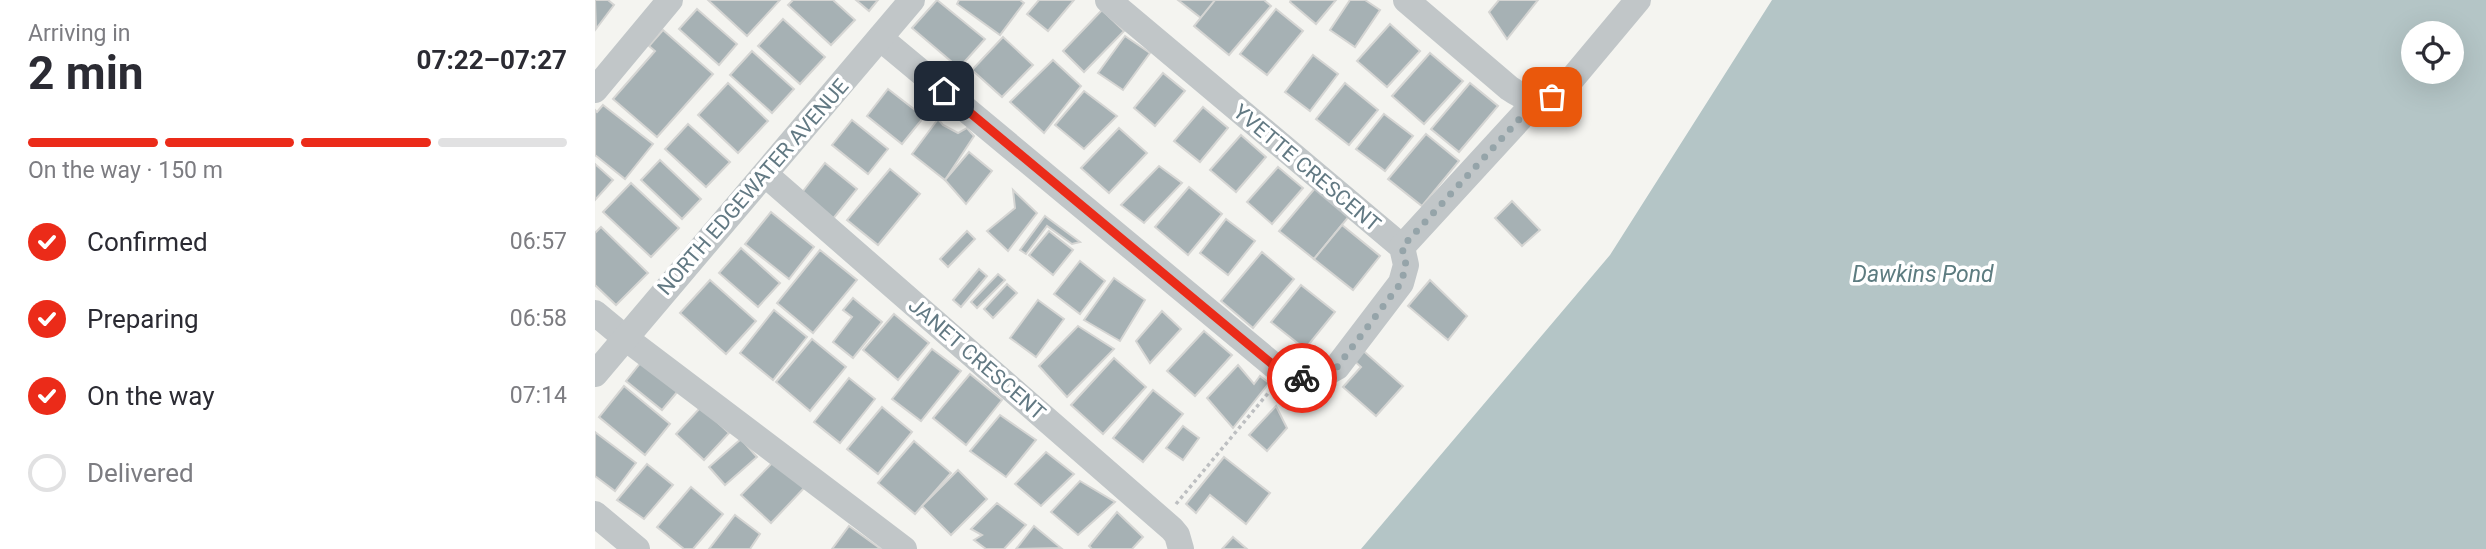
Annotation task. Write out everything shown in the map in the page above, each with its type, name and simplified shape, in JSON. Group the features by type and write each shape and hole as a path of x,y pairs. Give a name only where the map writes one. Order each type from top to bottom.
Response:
{"street":[{"path":"598,80 670,0"},
{"name":"NORTH EDGEWATER AVENUE","path":"595,374 912,0"},
{"name":"YVETTE CRESCENT","path":"1108,0 1402,247 1406,265 1401,283 1337,367 1324,375 1309,378 1284,374"},
{"path":"1406,0 1509,88 1522,97 1537,100 1552,97 1566,86 1638,0"},
{"path":"880,38 1284,374"},
{"path":"1402,247 1537,100"},
{"name":"JANET CRESCENT","path":"766,175 1162,521 1177,535 1181,549"},
{"path":"595,313 904,549"},
{"path":"595,514 637,549"}],"path":[{"path":"1162,521 1284,374"}],"water":[{"name":"Dawkins Pond","path":"1772,0 2486,0 2486,549 1361,549 1610,255"}],"building":[{"path":"595,0 608,0 614,5 596,29"},
{"path":"708,0 780,0 747,36"},
{"path":"793,0 833,0 855,20 831,45 788,5"},
{"path":"856,0 878,0 869,11"},
{"path":"937,0 985,39 959,68 912,28"},
{"path":"959,0 1020,0 1024,3 1000,35 957,4"},
{"path":"1039,0 1074,0 1048,31 1027,14"},
{"path":"1178,0 1216,0 1201,18"},
{"path":"1215,0 1264,0 1271,6 1229,55 1194,26"},
{"path":"1336,0 1316,24 1290,2"},
{"path":"1350,0 1365,0 1380,10 1355,47 1330,30"},
{"path":"1499,0 1538,0 1507,39 1489,12"},
{"path":"697,9 737,44 719,65 679,29"},
{"path":"1276,9 1303,31 1267,75 1240,54"},
{"path":"1102,10 1124,31 1084,72 1063,51"},
{"path":"783,19 825,57 800,84 758,46"},
{"path":"1390,24 1420,51 1387,87 1357,61"},
{"path":"663,30 713,74 657,137 613,99 655,51 649,46"},
{"path":"1125,36 1150,53 1123,90 1098,73"},
{"path":"1003,37 1033,65 1002,97 972,70"},
{"path":"752,51 794,89 772,113 730,75"},
{"path":"1430,53 1463,81 1424,124 1392,96"},
{"path":"1313,55 1338,74 1310,111 1285,92"},
{"path":"1053,60 1081,86 1044,133 1010,102"},
{"path":"1163,73 1185,91 1155,126 1134,108"},
{"path":"728,83 768,121 738,153 698,115"},
{"path":"1345,83 1378,110 1349,145 1316,119"},
{"path":"1470,83 1498,106 1459,152 1431,129"},
{"path":"888,89 924,117 902,144 867,116"},
{"path":"1084,91 1117,116 1084,149 1055,125"},
{"path":"603,105 653,144 625,179 595,155 595,110 597,112"},
{"path":"1203,107 1228,128 1200,162 1174,141"},
{"path":"1384,114 1413,136 1385,171 1356,149"},
{"path":"938,119 958,133 967,128 974,136 945,180 912,154"},
{"path":"852,120 888,149 868,174 832,145"},
{"path":"688,124 730,162 706,187 665,149"},
{"path":"1119,128 1147,153 1109,193 1081,168"},
{"path":"1426,134 1459,161 1422,206 1388,179"},
{"path":"1241,135 1266,157 1236,192 1210,170"},
{"path":"969,152 992,171 966,204 945,180"},
{"path":"660,160 701,199 682,219 641,180"},
{"path":"825,163 857,189 832,220 800,195"},
{"path":"595,164 613,180 595,200"},
{"path":"1159,166 1182,183 1144,223 1121,205"},
{"path":"1278,167 1303,188 1272,224 1247,202"},
{"path":"890,169 920,194 878,245 847,220"},
{"path":"631,183 679,228 651,257 603,212"},
{"path":"1189,187 1222,214 1188,255 1155,227"},
{"path":"1316,187 1350,215 1314,259 1279,231"},
{"path":"1013,190 1037,213 1008,251 987,231 1015,208"},
{"path":"1512,201 1540,230 1522,246 1495,218"},
{"path":"771,212 814,247 789,279 745,244"},
{"path":"1045,216 1080,242 1072,244 1047,226 1026,254 1020,250"},
{"path":"1226,219 1255,241 1228,275 1200,253"},
{"path":"1342,225 1380,256 1353,290 1314,259"},
{"path":"601,227 648,273 616,305 595,285 595,233"},
{"path":"967,231 975,239 948,267 940,259"},
{"path":"1049,231 1073,250 1053,275 1029,255"},
{"path":"741,248 780,283 758,307 719,273"},
{"path":"820,250 857,280 813,333 777,303"},
{"path":"1262,252 1294,279 1253,328 1221,301"},
{"path":"1080,261 1105,281 1080,314 1054,294"},
{"path":"979,269 987,276 961,307 953,300"},
{"path":"998,274 1005,280 977,308 971,302"},
{"path":"1114,278 1145,300 1120,341 1084,320"},
{"path":"710,280 756,321 726,354 680,313"},
{"path":"1430,280 1467,316 1448,340 1408,306"},
{"path":"1007,284 1017,293 993,318 984,309"},
{"path":"1301,285 1335,312 1305,349 1271,322"},
{"path":"853,298 882,322 853,358 833,342 852,317 843,310"},
{"path":"1038,300 1064,319 1036,357 1010,338"},
{"path":"774,310 807,337 773,380 740,353"},
{"path":"1162,311 1181,329 1150,363 1136,341"},
{"path":"894,314 929,343 898,380 863,350"},
{"path":"1078,326 1114,349 1067,397 1039,366"},
{"path":"1204,331 1232,355 1195,396 1167,371"},
{"path":"812,339 846,367 810,411 776,382"},
{"path":"1359,347 1403,386 1376,416 1343,387 1361,367 1350,357"},
{"path":"932,349 961,371 921,421 892,399"},
{"path":"1114,358 1146,387 1103,434 1071,405"},
{"path":"642,361 678,391 662,410 626,381"},
{"path":"1238,365 1254,384 1260,376 1269,383 1233,428 1207,398"},
{"path":"970,374 1002,400 966,445 933,418"},
{"path":"849,378 875,399 840,443 814,422"},
{"path":"624,386 670,424 645,455 599,417"},
{"path":"1153,390 1183,414 1143,462 1113,438"},
{"path":"1276,406 1287,428 1267,451 1249,435"},
{"path":"701,407 729,433 704,460 676,434"},
{"path":"882,407 912,432 878,474 847,449"},
{"path":"1000,415 1036,440 1006,477 970,451"},
{"path":"1183,426 1199,438 1183,460 1166,448"},
{"path":"595,432 636,463 615,491 595,476"},
{"path":"741,439 757,457 725,485 709,467"},
{"path":"914,441 951,473 915,514 878,483"},
{"path":"1046,452 1074,474 1041,506 1015,484"},
{"path":"1224,457 1270,493 1246,524 1210,495 1196,513 1186,504"},
{"path":"777,458 806,486 771,523 741,495"},
{"path":"647,464 673,485 644,519 617,500"},
{"path":"958,470 987,499 951,535 922,506"},
{"path":"1080,481 1115,502 1078,535 1051,512"},
{"path":"691,487 723,514 693,549 684,549 657,527"},
{"path":"997,503 1026,525 1004,549 986,549 974,540 982,535 971,529"},
{"path":"1117,512 1143,537 1132,549 1092,549 1089,546"},
{"path":"735,515 760,534 750,549 709,549"},
{"path":"849,526 881,549 832,549"},
{"path":"1034,526 1061,548 1016,549"},
{"path":"1233,537 1247,549 1222,549"}],"way so far":[{"path":"1302,378 1324,375 1337,367 1401,283 1406,265 1402,247 1537,100 1552,97"}],"route":[{"path":"944,91 1284,374 1302,378"}]}
